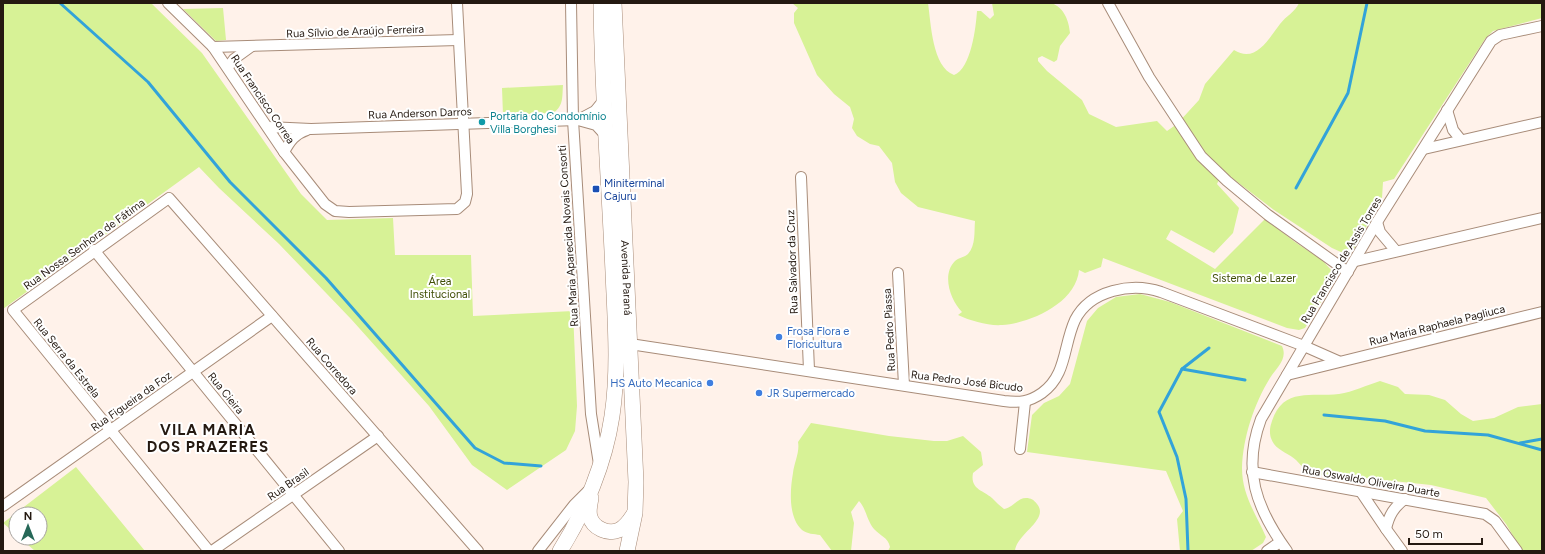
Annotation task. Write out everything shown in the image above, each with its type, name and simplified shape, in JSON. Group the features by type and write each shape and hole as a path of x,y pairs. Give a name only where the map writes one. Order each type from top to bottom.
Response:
{"main road":[{"name":"Avenida Paraná","path":"560,551 574,528 591,489 608,436 614,407 616,344 600,3"},
{"name":"Avenida Paraná","path":"614,3 630,344 635,513 627,551"},
{"path":"591,489 589,516 596,527 610,532 618,531 624,527 635,513"}],"street":[{"name":"Rua Francisco Correa","path":"168,3 213,47 228,67 284,152 325,204 335,210 349,212 457,209 465,202 467,194 464,124"},
{"path":"457,3 464,124"},
{"name":"Rua Maria Aparecida Novais Consorti","path":"571,3 575,120 591,414 599,466"},
{"path":"1108,3 1149,77 1201,156 1227,181 1268,215 1348,272"},
{"name":"Rua Francisco de Assis Torres","path":"1287,551 1263,514 1254,485 1252,472 1252,449 1262,419 1286,375 1356,260 1377,222 1491,41 1500,35 1542,26"},
{"name":"Rua Sílvio de Araújo Ferreira","path":"213,47 458,40"},
{"path":"228,67 234,59 252,46"},
{"name":"Rua Anderson Darros","path":"575,120 595,111 605,97"},
{"path":"1447,110 1453,130 1461,140"},
{"name":"Rua Anderson Darros","path":"268,127 311,129 575,120 596,125 607,137"},
{"path":"1424,149 1542,122"},
{"name":"Rua Anderson Darros","path":"284,152 290,140 300,132 311,129"},
{"name":"Rua Salvador da Cruz","path":"801,177 809,370"},
{"name":"Rua Nossa Senhora de Fátima","path":"13,310 94,250 169,198"},
{"name":"Rua Corredora","path":"169,198 478,551"},
{"path":"1356,260 1542,218"},
{"path":"1377,222 1383,236 1396,251"},
{"name":"Rua Cieira","path":"94,250 339,551"},
{"name":"Rua Pedro Piassa","path":"898,273 904,385"},
{"name":"Rua Pedro José Bicudo","path":"630,344 809,370 1004,401 1025,402 1049,388 1056,380 1061,369 1075,320 1083,310 1102,295 1125,288 1150,288 1304,346"},
{"name":"Rua Serra da Estrela","path":"13,310 210,551"},
{"name":"Rua Maria Raphaela Pagliuca","path":"1286,375 1542,312"},
{"name":"Rua Figueira da Foz","path":"3,506 272,316"},
{"path":"1304,346 1338,361"},
{"path":"1020,449 1025,402"},
{"name":"Rua Brasil","path":"210,551 378,436"},
{"name":"Rua Oswaldo Oliveira Duarte","path":"1252,472 1485,514 1495,521 1516,551"},
{"name":"Avenida Paraná","path":"538,551 574,505 591,489"},
{"path":"1360,492 1402,551"},
{"path":"1386,528 1388,518 1396,506 1405,499"},
{"path":"1267,551 1280,542"}],"green space":[{"name":"Área Institucional","path":"3,3 151,3 202,53 301,194 327,220 393,218 395,255 471,255 473,316 573,311 577,406 575,431 566,450 507,490 472,465 429,406 351,319 279,244 219,188 199,167 3,309"},
{"name":"Sistema de Lazer","path":"792,3 928,3 934,44 937,54 941,63 954,75 965,65 972,47 977,11 981,11 990,19 994,15 992,3 1051,3 1056,5 1065,15 1070,33 1060,46 1057,60 1054,62 1042,56 1038,58 1038,61 1047,71 1082,100 1089,114 1116,127 1157,121 1167,131 1177,124 1199,100 1205,84 1234,50 1249,54 1261,48 1282,21 1295,9 1299,3 1542,3 1542,18 1493,31 1485,39 1394,179 1383,182 1382,198 1354,249 1341,252 1332,248 1274,210 1223,171 1217,184 1239,208 1233,233 1214,253 1171,230 1166,239 1215,269 1265,219 1322,260 1334,273 1334,281 1305,328 1299,330 1287,328 1103,258 1101,267 1085,273 1079,270 1076,282 1070,292 1050,309 1026,320 1002,325 991,325 980,323 958,315 962,312 954,301 949,288 948,280 951,267 956,260 968,254 971,250 974,238 975,221 918,207 901,193 895,182 892,163 879,146 870,144 857,136 852,128 854,119 850,107 834,94 817,75 794,23 794,13 798,8"},
{"path":"223,8 226,40 216,41 183,9"},
{"path":"563,85 561,104 553,113 503,115 502,88"},
{"path":"1140,294 1170,302 1282,346 1284,355 1283,359 1264,388 1254,410 1247,433 1243,456 1242,468 1244,487 1250,504 1266,537 1263,543 1251,551 1180,551 1177,519 1183,511 1166,471 1027,452 1032,415 1044,403 1059,396 1070,384 1087,321 1098,308 1116,297"},
{"path":"1380,381 1398,387 1405,394 1429,395 1445,400 1461,414 1473,421 1494,418 1518,407 1542,404 1542,551 1522,551 1506,524 1486,498 1431,485 1345,476 1331,478 1318,474 1310,476 1296,460 1279,449 1272,441 1270,427 1272,421 1277,410 1283,403 1291,398 1309,395 1339,394"},
{"path":"811,423 889,436 934,441 947,441 963,436 981,452 983,465 973,473 973,483 975,486 1004,509 1010,507 1023,498 1034,500 1040,510 1039,516 1021,539 1015,551 888,551 890,547 888,541 872,526 859,501 851,512 854,523 851,551 832,551 820,535 808,533 797,525 792,511 791,487 798,450 798,442"},
{"path":"76,467 145,551 35,551 29,546 48,546 48,506 25,506"},
{"path":"8,519 8,527 3,523"}],"waterway":[{"path":"60,3 148,82 230,182 326,278 475,448 504,463 541,466"},
{"path":"1296,188 1348,93 1367,3"},
{"path":"1188,551 1186,499 1177,457 1159,412 1182,369 1209,348"},
{"path":"1182,369 1245,380"},
{"path":"1324,415 1385,421 1425,431 1488,435 1542,450"},
{"path":"1520,443 1542,439"}],"place":[{"name":"Portaria do Condomínio Villa Borghesi","path":"482,122"},
{"name":"Miniterminal Cajuru","path":"596,189"},
{"name":"Frosa Flora e Floricultura","path":"779,337"},
{"name":"HS Auto Mecanica","path":"710,383"},
{"name":"JR Supermercado","path":"759,393"}],"district":[{"name":"VILA MARIA DOS PRAZERES","path":"208,438"}]}
